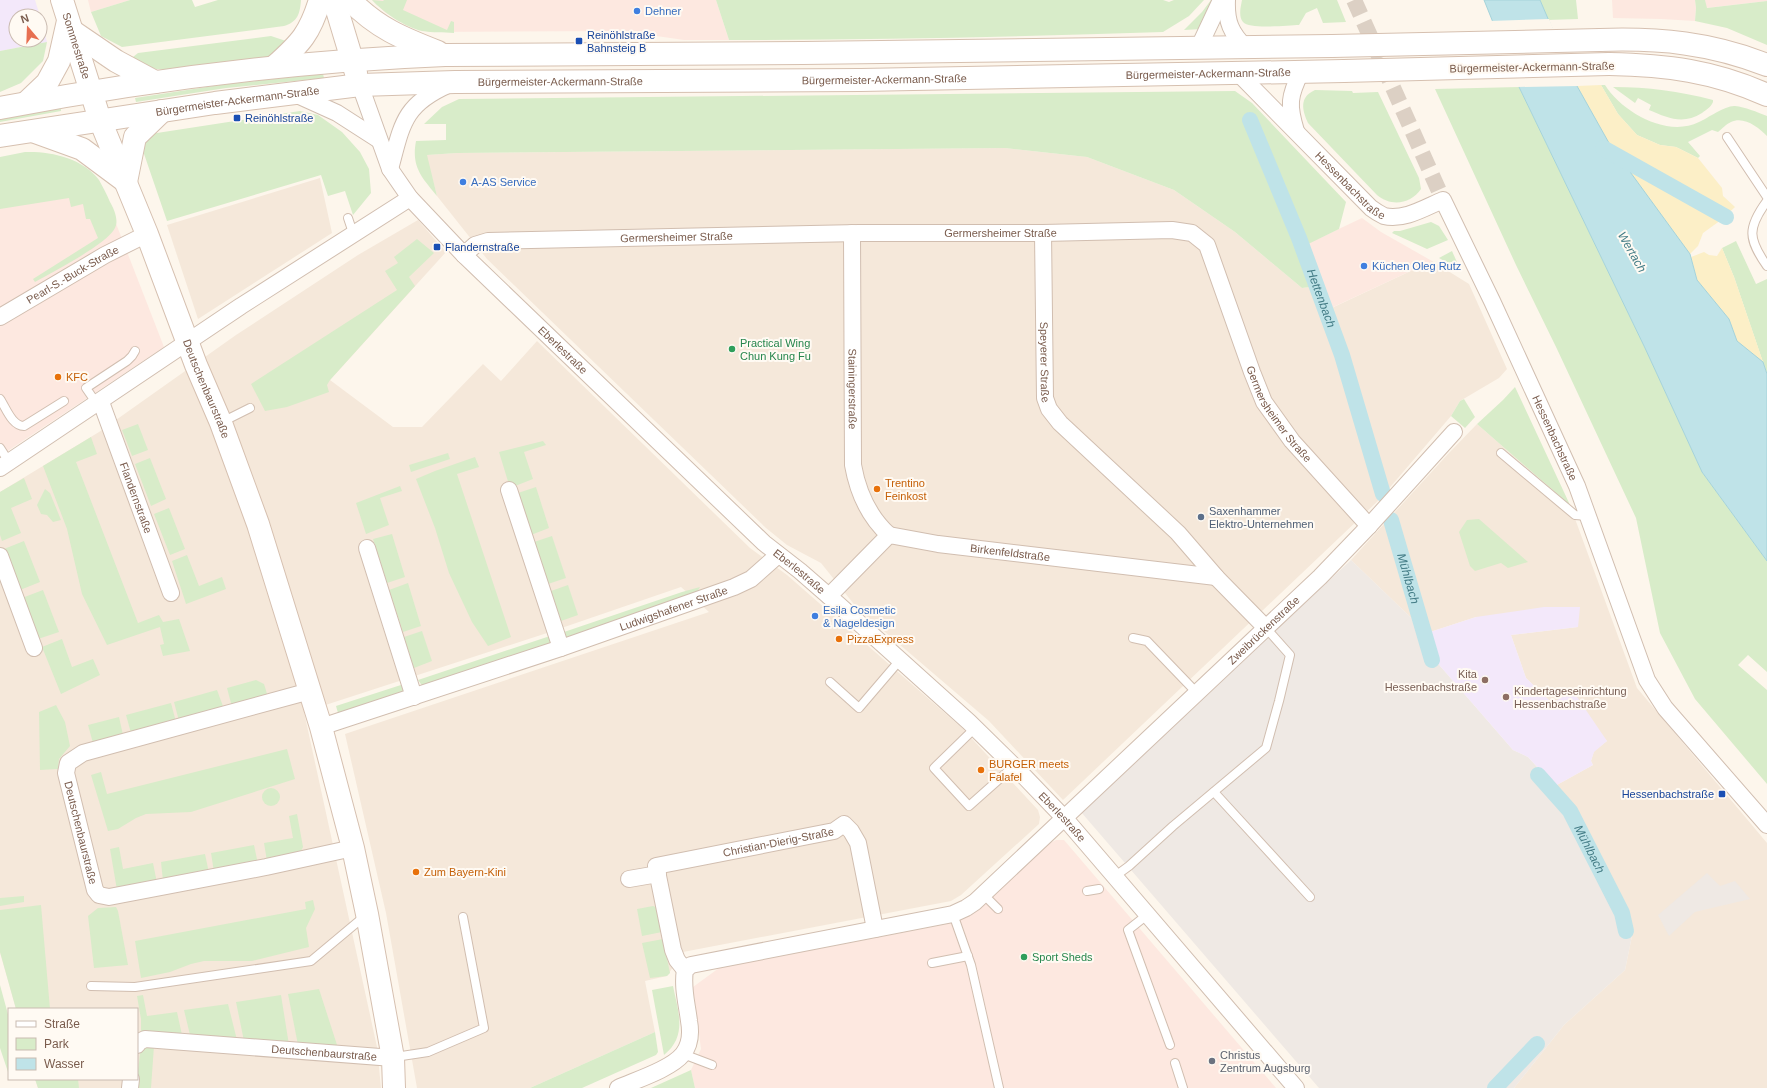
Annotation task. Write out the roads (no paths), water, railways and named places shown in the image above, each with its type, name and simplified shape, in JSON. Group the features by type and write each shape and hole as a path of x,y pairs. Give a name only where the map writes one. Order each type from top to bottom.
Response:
{"main road":[{"name":"Sommestraße","path":"62,0 91,91"},
{"path":"275,66 296,47 313,23 320,0"},
{"path":"334,0 360,85"},
{"path":"350,0 361,11 385,29 444,55"},
{"path":"28,102 47,83 59,61 70,26 116,61 155,82"},
{"path":"0,108 91,91 275,66 352,59 444,55 1198,49 1600,40 1668,40 1706,46 1767,65"},
{"name":"Bürgermeister-Ackermann-Straße","path":"0,136 30,130 291,93 360,85 455,82 853,80 1301,72 1609,64 1648,65 1678,68 1718,77 1748,86 1767,95"},
{"name":"Deutschenbaurstraße","path":"91,91 100,120 147,234 188,343 221,423 258,524 322,727 353,848 367,914 393,1058 394,1088"},
{"path":"30,130 82,149 126,182 135,137 162,111"}],"street":[{"path":"1198,49 1221,0"},
{"path":"1227,0 1228,20 1233,34 1246,48"},
{"path":"1296,133 1292,118 1290,100 1301,72"},
{"name":"Hessenbachstraße","path":"1238,73 1358,197 1383,216 1395,218 1408,215 1443,200 1574,480 1647,680 1665,708 1767,824"},
{"path":"390,169 402,125 410,112 432,92 455,82"},
{"name":"Eberlestraße","path":"360,85 390,169 410,198 464,255 778,555 800,571 829,596 975,728 1014,766 1063,817 1296,1088"},
{"path":"291,93 337,112 379,140"},
{"path":"4,465 353,233 410,198"},
{"name":"Germersheimer Straße","path":"464,255 475,245 488,241 852,233 1043,233 1172,230 1192,234 1207,245 1247,359 1264,402 1292,441 1369,526"},
{"name":"Stainingerstraße","path":"852,233 853,465 857,484 869,513 889,536"},
{"name":"Speyerer Straße","path":"1043,233 1045,398 1050,409 1060,423 1178,533 1216,577"},
{"name":"Pearl-S.-Buck-Straße","path":"0,318 105,255 147,234"},
{"name":"Flandernstraße","path":"99,403 171,593"},
{"name":"Zweibrückenstraße","path":"1063,817 1320,577 1369,526 1454,432"},
{"path":"509,490 561,648"},
{"path":"829,596 889,536"},
{"name":"Birkenfeldstraße","path":"889,536 938,544 1216,577"},
{"path":"367,548 414,697"},
{"name":"Ludwigshafener Straße","path":"322,727 561,648 734,587 751,579 778,555"},
{"path":"0,556 34,648"},
{"path":"1216,577 1266,628"},
{"name":"Deutschenbaurstraße","path":"310,691 83,753 68,763 67,777 95,890 99,895 109,897 266,867 353,848"},
{"path":"685,970 691,965 952,914 966,908 983,894 1063,817"},
{"name":"Christian-Dierig-Straße","path":"658,874 656,866 834,831 844,824 851,831 858,843 875,929"},
{"path":"618,1088 662,1068 683,1054 687,1046 690,1033 684,980 685,970 677,960 673,950 658,874 629,879"},
{"name":"Deutschenbaurstraße","path":"138,1044 145,1039 393,1058"}],"lane":[{"path":"1727,137 1767,197"},
{"path":"1767,201 1754,221 1752,236 1755,249 1767,266"},
{"path":"348,218 353,233"},
{"path":"99,403 82,390 127,361 135,351"},
{"path":"0,398 13,420 20,426 24,426 64,401"},
{"path":"221,423 250,408"},
{"path":"0,448 4,465"},
{"path":"1502,453 1576,515 1588,516"},
{"path":"1114,877 1266,748 1290,655 1266,628"},
{"path":"1133,638 1147,641 1196,693"},
{"path":"830,682 860,708 900,660"},
{"path":"975,728 934,768 970,806 1014,766"},
{"path":"1214,792 1310,897"},
{"path":"1087,891 1099,889"},
{"path":"983,894 998,909"},
{"path":"91,986 135,987 311,961 367,914"},
{"path":"952,914 968,956 999,1088"},
{"path":"1147,915 1128,930 1170,1045"},
{"path":"393,1058 428,1052 484,1028 463,917"},
{"path":"932,963 968,956"},
{"path":"683,1054 712,1065"},
{"path":"1175,1063 1182,1088"}],"water":[{"name":"Wertach","path":"1484,0 1540,0 1577,86 1609,143 1690,254 1697,280 1729,319 1737,341 1763,362 1767,374 1767,561 1702,472 1645,348 1519,87"}],"waterway":[{"name":"Hettenbach","path":"1250,120 1299,238 1342,355 1383,494"},
{"path":"1603,148 1726,217"},
{"name":"Mühlbach","path":"1391,520 1432,660"},
{"name":"Mühlbach","path":"1538,775 1570,811 1622,913 1626,931"},
{"name":"Mühlbach","path":"1495,1088 1537,1044"}],"tunnel":[{"path":"1354,0 1443,200"}],"place":[{"name":"Dehner","path":"637,11"},
{"name":"Reinöhlstraße Bahnsteig B","path":"579,41"},
{"name":"Reinöhlstraße","path":"237,118"},
{"name":"A-AS Service","path":"463,182"},
{"name":"Flandernstraße","path":"437,247"},
{"name":"Küchen Oleg Rutz","path":"1364,266"},
{"name":"Practical Wing Chun Kung Fu","path":"732,349"},
{"name":"KFC","path":"58,377"},
{"name":"Trentino Feinkost","path":"877,489"},
{"name":"Saxenhammer Elektro-Unternehmen","path":"1201,517"},
{"name":"Esila Cosmetic & Nageldesign","path":"815,616"},
{"name":"PizzaExpress","path":"839,639"},
{"name":"Kita Hessenbachstraße","path":"1485,680"},
{"name":"Kindertageseinrichtung Hessenbachstraße","path":"1506,697"},
{"name":"BURGER meets Falafel","path":"981,770"},
{"name":"Hessenbachstraße","path":"1722,794"},
{"name":"Zum Bayern-Kini","path":"416,872"},
{"name":"Sport Sheds","path":"1024,957"},
{"name":"Christus Zentrum Augsburg","path":"1212,1061"}]}
